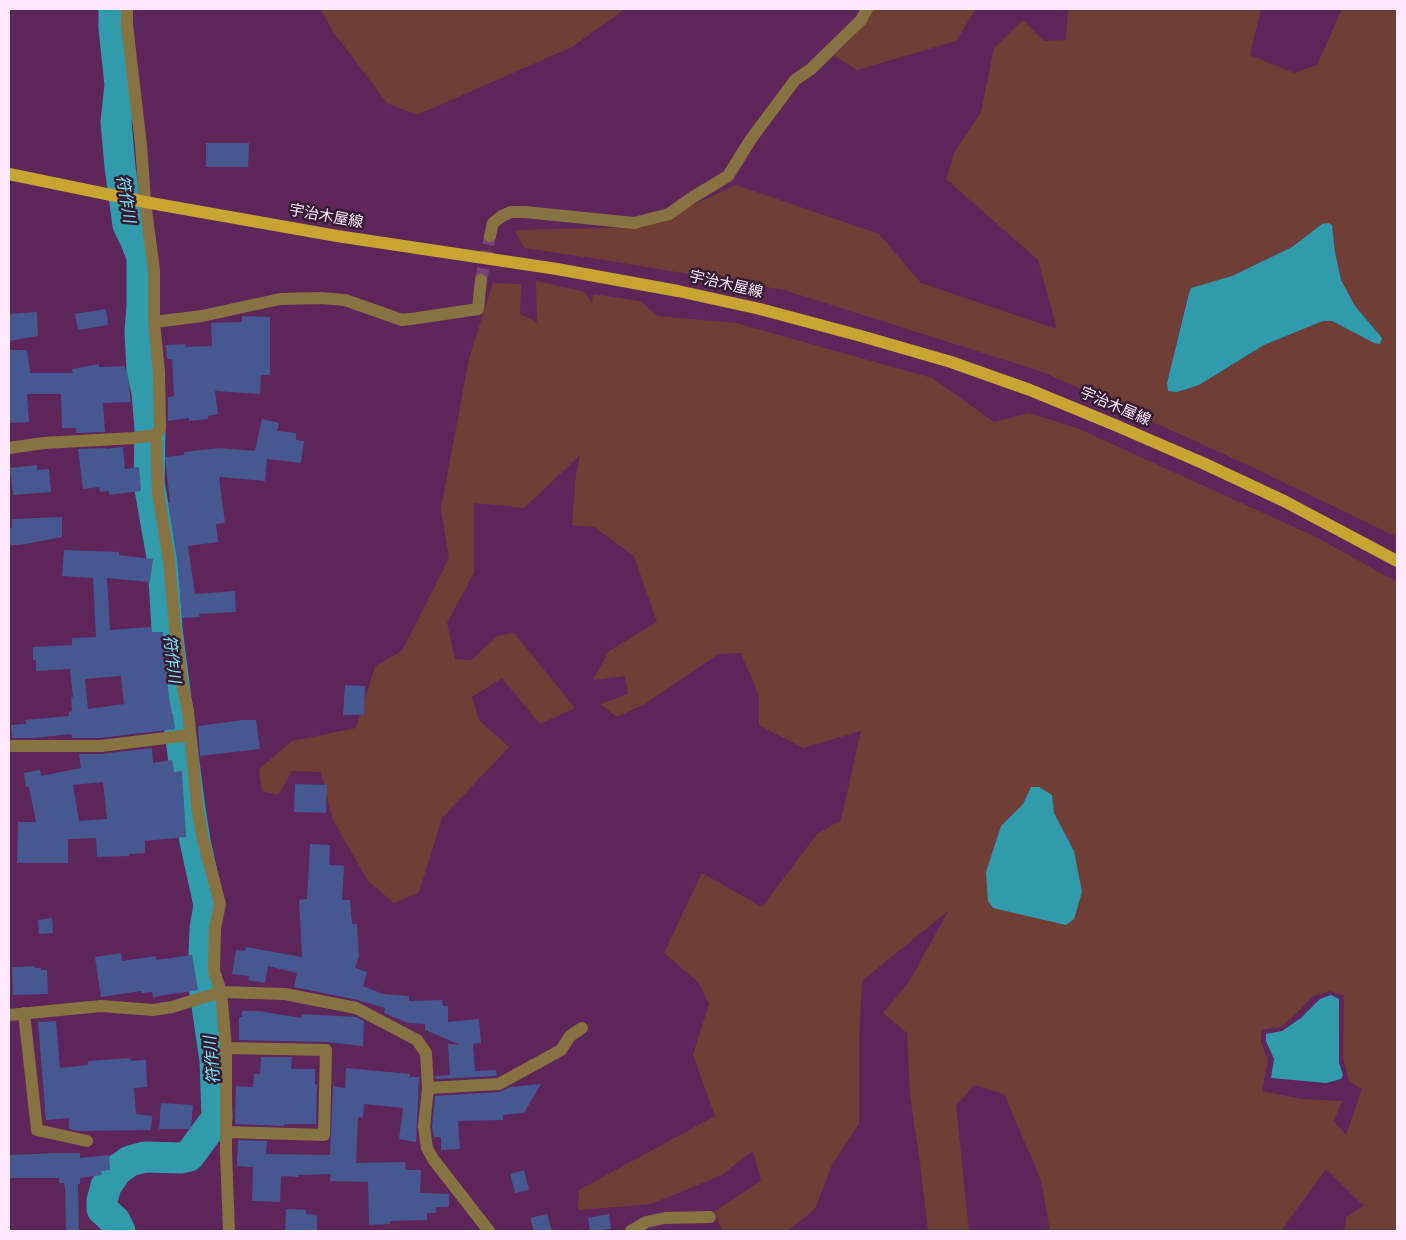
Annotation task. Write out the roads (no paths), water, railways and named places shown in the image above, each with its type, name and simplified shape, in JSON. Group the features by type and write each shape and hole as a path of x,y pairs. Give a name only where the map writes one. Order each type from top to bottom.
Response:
{"main road":[{"name":"宇治木屋線","path":"9,174 140,201 337,236 557,268 678,291 861,336 950,362 1030,390 1106,421 1284,501 1397,561"}],"street":[{"path":"127,9 126,25 141,145 140,201 154,270 154,322 159,372 160,409 160,428 156,435 158,492 169,561 175,627 202,836 220,904 214,942 214,971 220,992 226,1048 229,1231"},
{"path":"490,236 494,223 502,216 511,212 634,223 669,214 694,196 728,176 751,139 795,80 811,69 861,20 867,9"},
{"path":"154,322 202,316 280,299 321,298 345,300 402,320 418,318 478,309 481,280"},
{"path":"9,448 44,443 156,435"},
{"path":"9,746 101,746 189,735"},
{"path":"9,1015 101,1006 153,1010 220,992 285,994 356,1008 417,1040 426,1053 428,1088 424,1127 427,1148 433,1159 489,1231"},
{"path":"24,1013 37,1130 87,1141"},
{"path":"428,1088 499,1084 561,1050 570,1036 582,1028"},
{"path":"226,1048 326,1050 324,1135 226,1132"},
{"path":"631,1231 646,1222 665,1218 710,1217"}],"waterway":[{"name":"符作川","path":"114,9 120,85 116,122 120,167 128,225 142,257 140,332 142,371 147,392 150,429 149,483 163,563 167,629 190,809 209,905 205,929 203,979 215,1060 217,1118 189,1156 181,1158 145,1157 130,1161 117,1170 106,1186 102,1209 115,1221 120,1231"}],"tunnel":[{"path":"481,280 490,236"}]}
